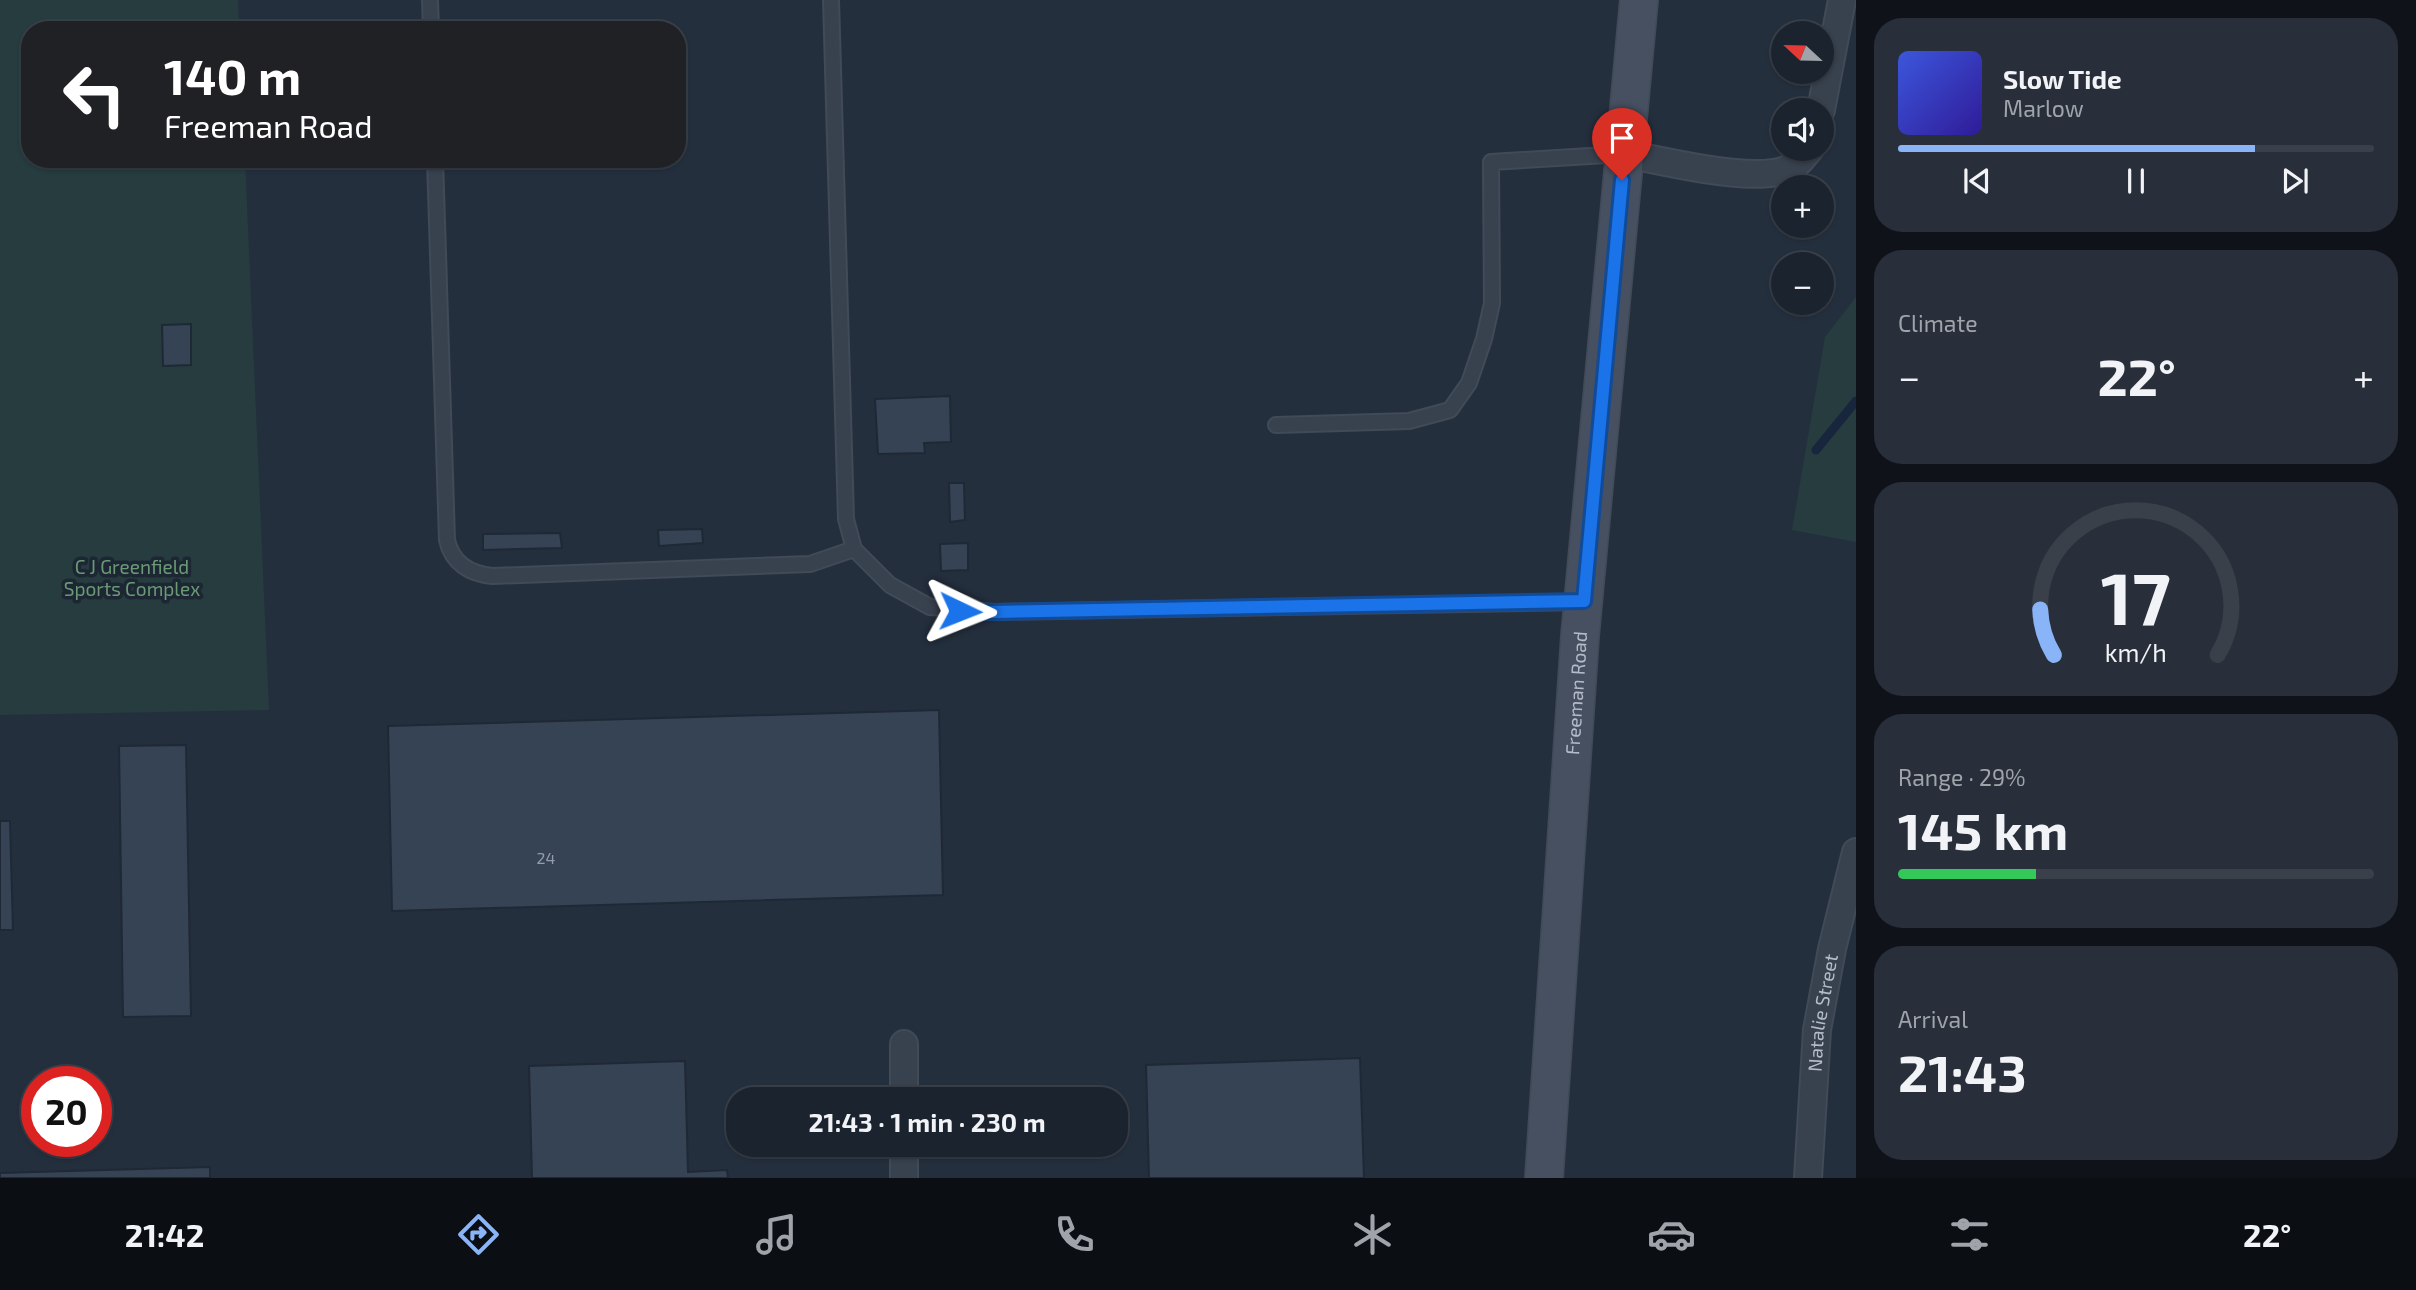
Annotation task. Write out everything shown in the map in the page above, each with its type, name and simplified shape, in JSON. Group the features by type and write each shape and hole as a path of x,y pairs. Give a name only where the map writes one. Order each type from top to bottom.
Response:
{"street":[{"name":"Freeman Road","path":"1544,1178 1584,601 1639,0"},
{"path":"1823,98 1842,0"},
{"path":"1625,154 1719,171 1768,175 1794,166 1799,161"},
{"name":"Natalie Street","path":"1808,1178 1816,1030 1832,949 1856,852"},
{"path":"904,1044 904,1087"},
{"path":"904,1157 905,1178"}],"lane":[{"path":"430,0 431,21"},
{"path":"831,0 846,519 853,549 891,585 930,607 960,611 1099,611 1584,601"},
{"path":"1276,425 1409,421 1450,410 1469,383 1484,339 1492,303 1491,162 1625,154"},
{"path":"434,168 430,223 447,540 450,553 463,567 482,575 493,576 810,565 853,549"}],"green space":[{"name":"C J Greenfield Sports Complex","path":"0,0 238,0 239,21 21,21 21,168 245,168 269,710 0,715"},
{"path":"1856,297 1856,542 1792,530 1825,337"}],"building":[{"path":"191,324 191,365 163,366 162,325"},
{"path":"950,396 951,442 924,443 925,453 878,454 875,399"},
{"path":"949,483 964,483 965,520 950,522"},
{"path":"702,529 703,543 659,546 658,530"},
{"path":"560,533 562,548 483,550 483,534"},
{"path":"968,543 968,570 941,571 940,544"},
{"path":"939,710 943,895 392,911 388,726"},
{"path":"186,745 191,1016 123,1017 119,746"},
{"path":"0,821 10,821 13,930 0,930"},
{"path":"1360,1058 1364,1178 1149,1178 1146,1065"},
{"path":"685,1061 688,1172 727,1170 728,1178 532,1178 529,1066"},
{"path":"210,1167 210,1178 0,1178 0,1173"}],"waterway":[{"path":"1816,450 1856,401"}],"route":[{"path":"960,611 1584,601 1622,180"}]}
